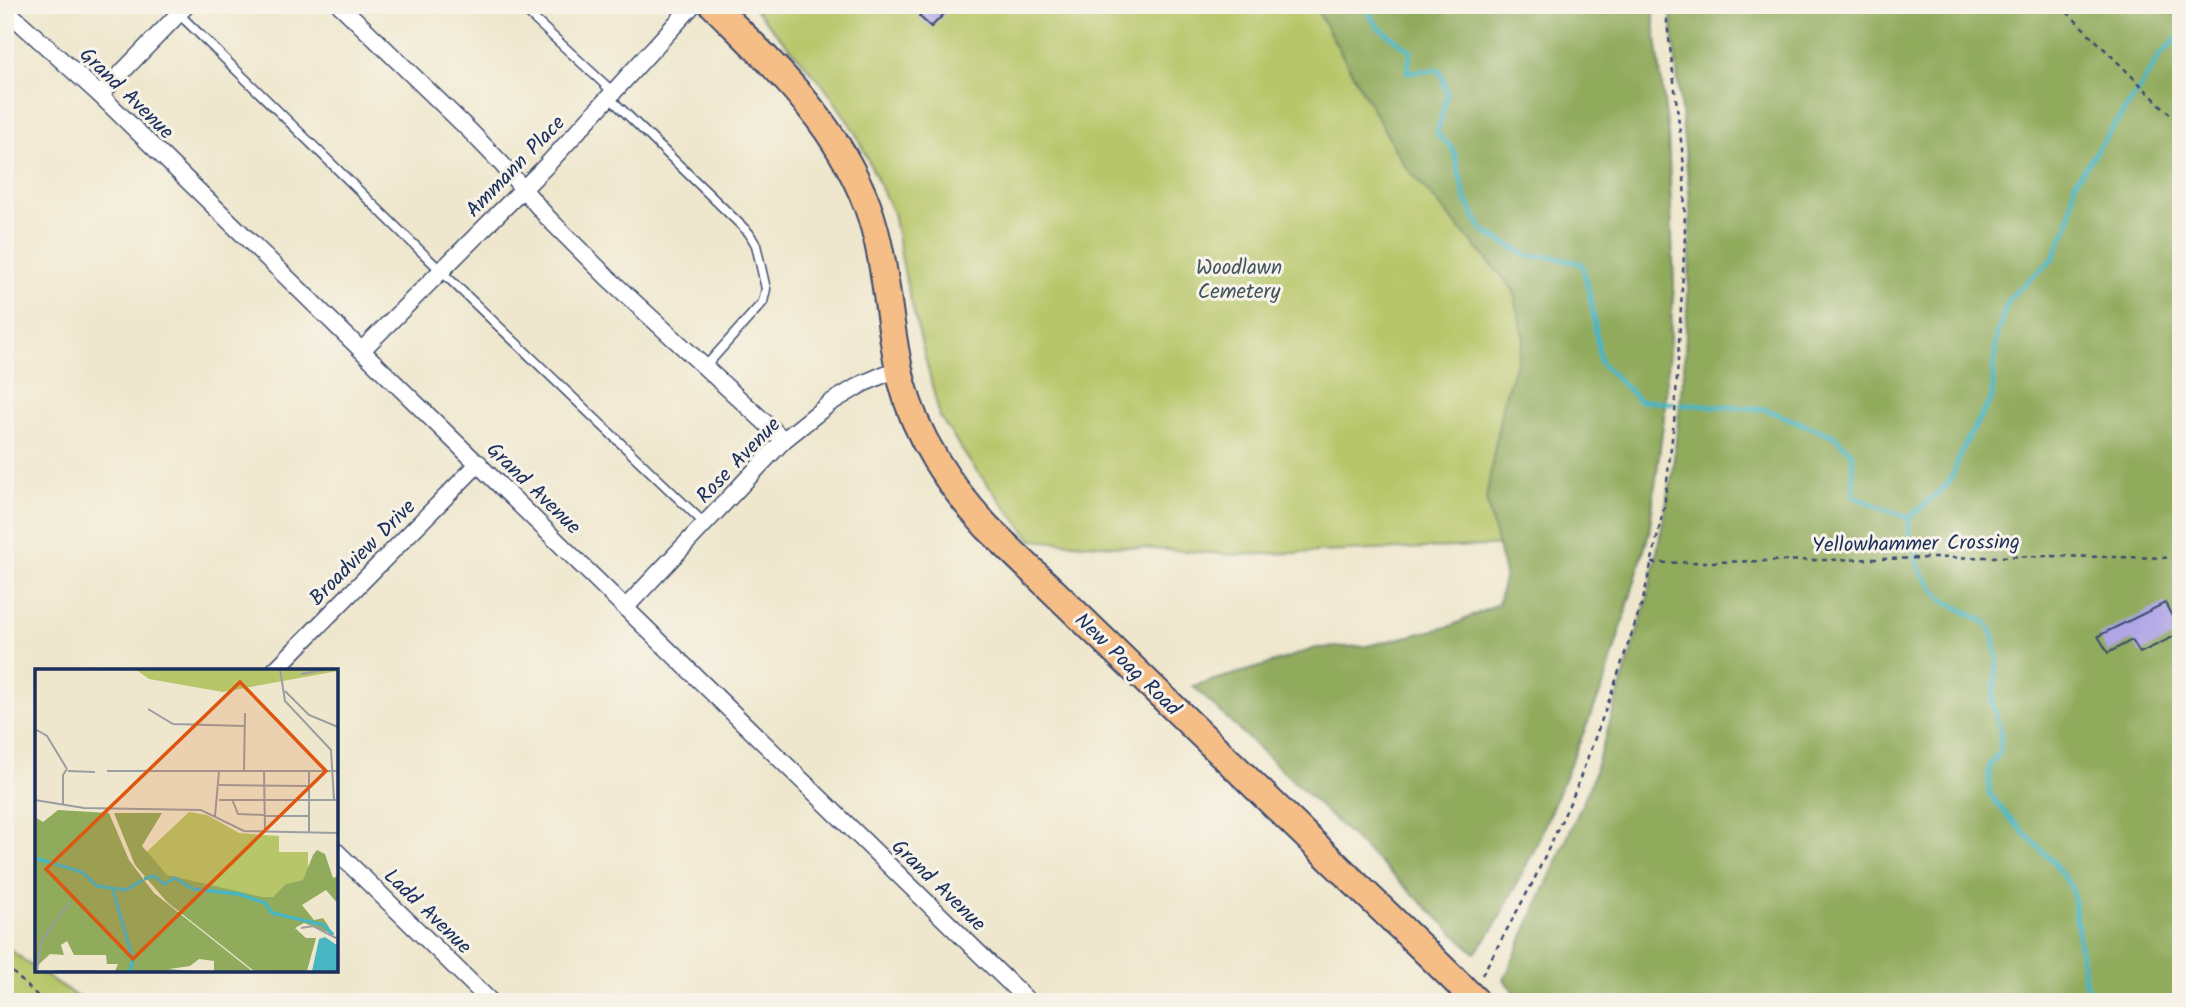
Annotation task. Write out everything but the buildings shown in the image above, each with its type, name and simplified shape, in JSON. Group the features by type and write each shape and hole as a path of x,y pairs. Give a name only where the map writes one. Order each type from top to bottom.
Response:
{"main road":[{"name":"New Poag Road","path":"713,5 818,114 855,177 868,208 900,368 914,417 931,454 971,510 1423,950 1479,990"}],"street":[{"path":"340,5 469,130 524,188 548,218 608,278 783,440"},
{"name":"Ammann Place","path":"362,350 524,188 692,5"},
{"name":"Grand Avenue","path":"5,9 100,95 1029,1002"},
{"path":"100,95 183,9"},
{"name":"Rose Avenue","path":"626,607 783,440 830,403 862,384 900,368"},
{"name":"Broadview Drive","path":"276,669 479,463"},
{"name":"Ladd Avenue","path":"338,853 491,1002"}],"lane":[{"path":"519,5 736,219 756,245 766,289 763,302 704,368"},
{"path":"183,9 441,271 705,524"}],"path":[{"path":"1479,990 1574,794 1643,600 1664,507 1675,413 1685,236 1684,166 1665,5"},
{"path":"2060,5 2181,125"},
{"name":"Yellowhammer Crossing","path":"1652,563 2044,556 2181,558"},
{"path":"5,965 44,1002"}],"green space":[{"name":"Woodlawn Cemetery","path":"751,5 1349,5 1447,84 1596,542 1237,555 1032,540 972,465 940,417 906,281 893,213 855,132 825,87"},
{"path":"1314,5 1652,5 1668,134 1674,285 1664,417 1649,533 1605,682 1534,850 1494,928 1475,953 1193,686 1316,648 1367,646 1451,626 1498,604 1505,574 1486,499 1503,402 1524,339 1513,289 1404,165"},
{"path":"1670,5 2181,5 2181,1002 1523,1002 1504,980 1591,784 1648,597 1672,476 1684,368 1690,258 1690,198"},
{"path":"5,946 35,968 35,972 40,972 85,1002 5,1002"}],"waterway":[{"path":"1363,5 1378,27 1411,51 1407,72 1440,70 1447,94 1437,134 1453,149 1466,200 1483,231 1528,256 1554,257 1582,264 1592,305 1600,362 1640,401 1672,403"},
{"path":"2092,1002 2085,982 2072,888 2052,861 1989,793 1989,767 2000,751 2001,733 1992,703 1998,659 1993,634 1986,623 1942,599 1920,571 1909,531 1909,518 1949,483 1967,440 1992,398 1996,337 2009,298 2053,259 2069,223 2075,182 2139,90 2159,56 2181,35"},
{"path":"1680,404 1764,409 1834,436 1852,453 1854,497 1909,518"}]}
